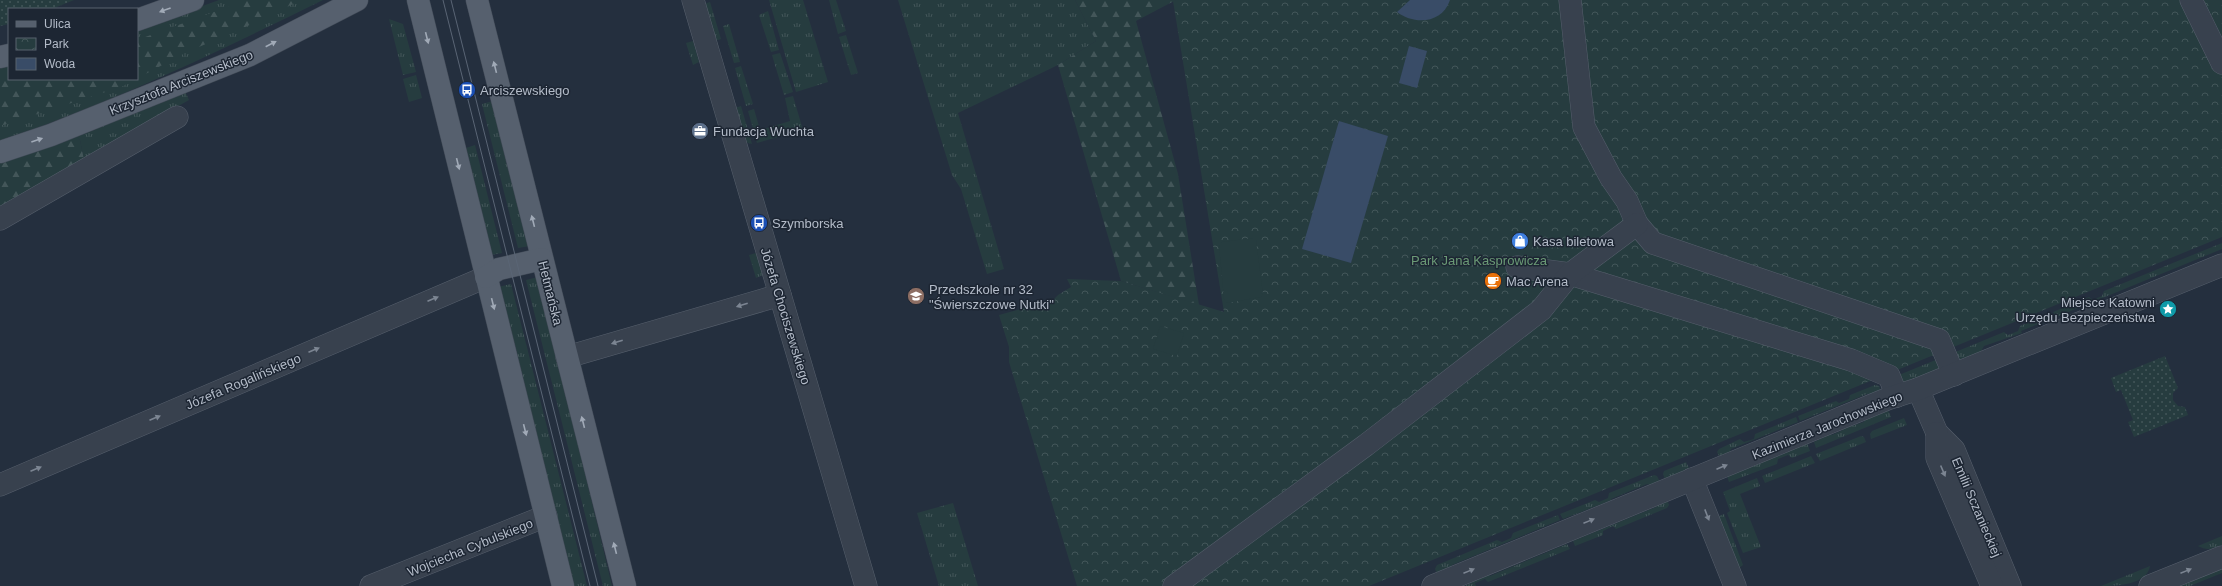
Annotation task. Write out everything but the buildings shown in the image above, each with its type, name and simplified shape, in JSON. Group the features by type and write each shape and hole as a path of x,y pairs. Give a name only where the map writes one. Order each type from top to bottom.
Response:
{"main road":[{"path":"138,20 193,0"},
{"name":"Krzysztofa Arciszewskiego","path":"0,152 51,135 250,55 357,0"},
{"path":"418,0 563,586"},
{"name":"Hetmańska","path":"477,0 625,586"},
{"path":"486,277 499,269 542,258"}],"street":[{"name":"Józefa Chociszewskiego","path":"693,0 866,586"},
{"path":"1570,0 1584,127 1611,178 1627,201 1637,224 1652,243 1939,340 1954,375"},
{"path":"2191,0 2222,63"},
{"path":"0,219 177,117"},
{"path":"1174,586 1366,445 1541,310 1570,274 1637,224"},
{"name":"Kazimierza Jarochowskiego","path":"1433,586 1692,479 1897,396 1954,375 2222,265"},
{"path":"1517,267 1570,274 1851,360 1889,376 1897,396"},
{"name":"Józefa Rogalińskiego","path":"0,484 486,277"},
{"path":"567,357 780,295"},
{"name":"Emilii Sczanieckiej","path":"1918,389 1937,433 1954,450 2010,586"},
{"name":"Emilii Sczanieckiej","path":"1937,433 1937,458 1992,586"},
{"path":"1692,479 1734,586"},
{"name":"Wojciecha Cybulskiego","path":"371,586 546,516"},
{"path":"2150,586 2222,557"}],"green space":[{"path":"0,0 74,0 54,8 8,8 8,24 0,26"},
{"path":"219,0 323,0 164,76 83,110 0,141 0,66 8,64 8,80 138,80 138,30"},
{"path":"247,0 301,0 261,20 185,53 138,77 138,40"},
{"path":"769,0 803,0 828,82 796,92"},
{"path":"829,0 836,0 846,31 838,34"},
{"path":"898,0 1075,0 1096,41 1058,65 958,113 1004,269 987,274 961,189 952,175"},
{"path":"1075,0 1176,0 1136,21 1178,174 1199,305 1121,281 1058,65 1096,41"},
{"name":"Park Jana Kasprowicza","path":"2222,0 2222,237 1369,586 1077,586 1009,362 1009,347 999,315 1053,300 1071,287 1067,279 1121,281 1224,312 1173,1"},
{"path":"710,2 721,39 715,41 704,4"},
{"path":"768,11 779,50 771,52 759,15"},
{"path":"389,19 403,24 416,72 403,75"},
{"path":"729,24 740,62 734,63 723,26"},
{"path":"846,35 858,73 851,75 839,37"},
{"path":"693,41 699,62 693,65 686,43"},
{"path":"780,53 793,92 784,95 772,55"},
{"path":"741,66 753,104 746,106 735,68"},
{"path":"416,75 422,98 409,102 403,79"},
{"path":"8,76 8,80 134,80 121,87 0,126 0,78"},
{"path":"185,91 189,100 84,160 80,140 76,135"},
{"path":"793,96 803,130 757,143 748,111 754,109 760,130 790,121 785,98"},
{"path":"493,101 530,246 518,248 482,104"},
{"path":"741,106 752,144 745,142 735,108"},
{"path":"76,135 80,140 84,160 0,207 0,162"},
{"path":"475,145 502,253 491,255 466,148"},
{"path":"1253,238 1256,240 1263,294 1261,297 1227,303 1224,299 1219,246 1222,242"},
{"path":"2222,243 2222,249 2056,317 2053,312 2089,297 2093,300 2102,296 2104,291"},
{"path":"756,253 763,275 756,278 749,255"},
{"path":"538,277 612,586 603,586 526,280"},
{"path":"511,284 587,586 574,586 498,287"},
{"path":"2051,313 2053,318 2021,331 2022,333 1984,346 1980,353 1955,364 1953,353 2004,332 2008,335 2018,331 2020,326"},
{"path":"1160,326 1184,333 1177,356 1153,349"},
{"path":"2165,356 2178,388 2173,393 2173,400 2178,406 2185,407 2188,415 2134,437 2128,422 2133,420 2121,390 2116,392 2111,378"},
{"path":"1938,359 1945,368 1898,387 1894,377"},
{"path":"1875,385 1879,386 1882,394 1874,397 1867,394 1800,421 1798,416 1836,401 1839,403 1849,399 1850,395"},
{"path":"1887,407 1891,417 1816,448 1814,442 1843,429 1864,422 1864,420"},
{"path":"1796,417 1798,422 1731,449 1729,456 1721,460 1717,452 1719,449 1740,439 1744,442 1754,439 1755,434"},
{"path":"1904,418 1907,425 1871,439 1870,434 1872,431"},
{"path":"1861,436 1864,437 1866,442 1820,461 1816,454"},
{"path":"1807,443 1810,451 1792,458 1788,455 1778,459 1777,464 1729,482 1726,473"},
{"path":"1811,456 1815,463 1765,483 1762,476"},
{"path":"1686,462 1691,472 1666,482 1663,474 1664,471"},
{"path":"1654,475 1657,476 1661,484 1654,487 1647,484 1611,499 1612,500 1563,519 1560,514 1595,500 1599,502 1608,498 1609,493"},
{"path":"1757,478 1760,486 1740,494 1761,547 1743,553 1727,513 1730,511 1723,492"},
{"path":"1666,497 1669,505 1667,508 1616,529 1613,526 1603,531 1603,535 1575,546 1573,541 1656,507 1659,500"},
{"path":"953,503 978,586 939,586 917,513"},
{"path":"1724,514 1743,565 1739,568 1719,516"},
{"path":"1558,515 1560,520 1452,565 1449,572 1438,576 1435,569 1437,565 1497,540 1502,542 1511,538 1513,533"},
{"path":"2222,536 2222,545 2207,549 2198,546"},
{"path":"1567,544 1570,549 1488,582 1485,579 1475,583 1476,586 1465,586 1489,574 1490,576"},
{"path":"2150,566 2148,572 2137,581 2115,586 2101,586"},
{"path":"2222,568 2222,573 2190,586 2179,586"}],"water":[{"path":"1410,0 1450,0 1441,14 1427,20 1419,20 1411,19 1397,12"},
{"path":"1409,46 1427,51 1417,88 1399,83"},
{"path":"1339,121 1388,136 1351,263 1302,249"}],"tram line":[{"path":"443,0 590,586"},
{"path":"451,0 598,586"}],"place":[{"name":"Arciszewskiego","path":"467,90"},
{"name":"Fundacja Wuchta","path":"700,131"},
{"name":"Szymborska","path":"759,223"},
{"name":"Kasa biletowa","path":"1520,241"},
{"name":"Mac Arena","path":"1493,281"},
{"name":"Przedszkole nr 32 \"Świerszczowe Nutki\"","path":"916,296"},
{"name":"Miejsce Katowni Urzędu Bezpieczeństwa","path":"2168,309"}]}
